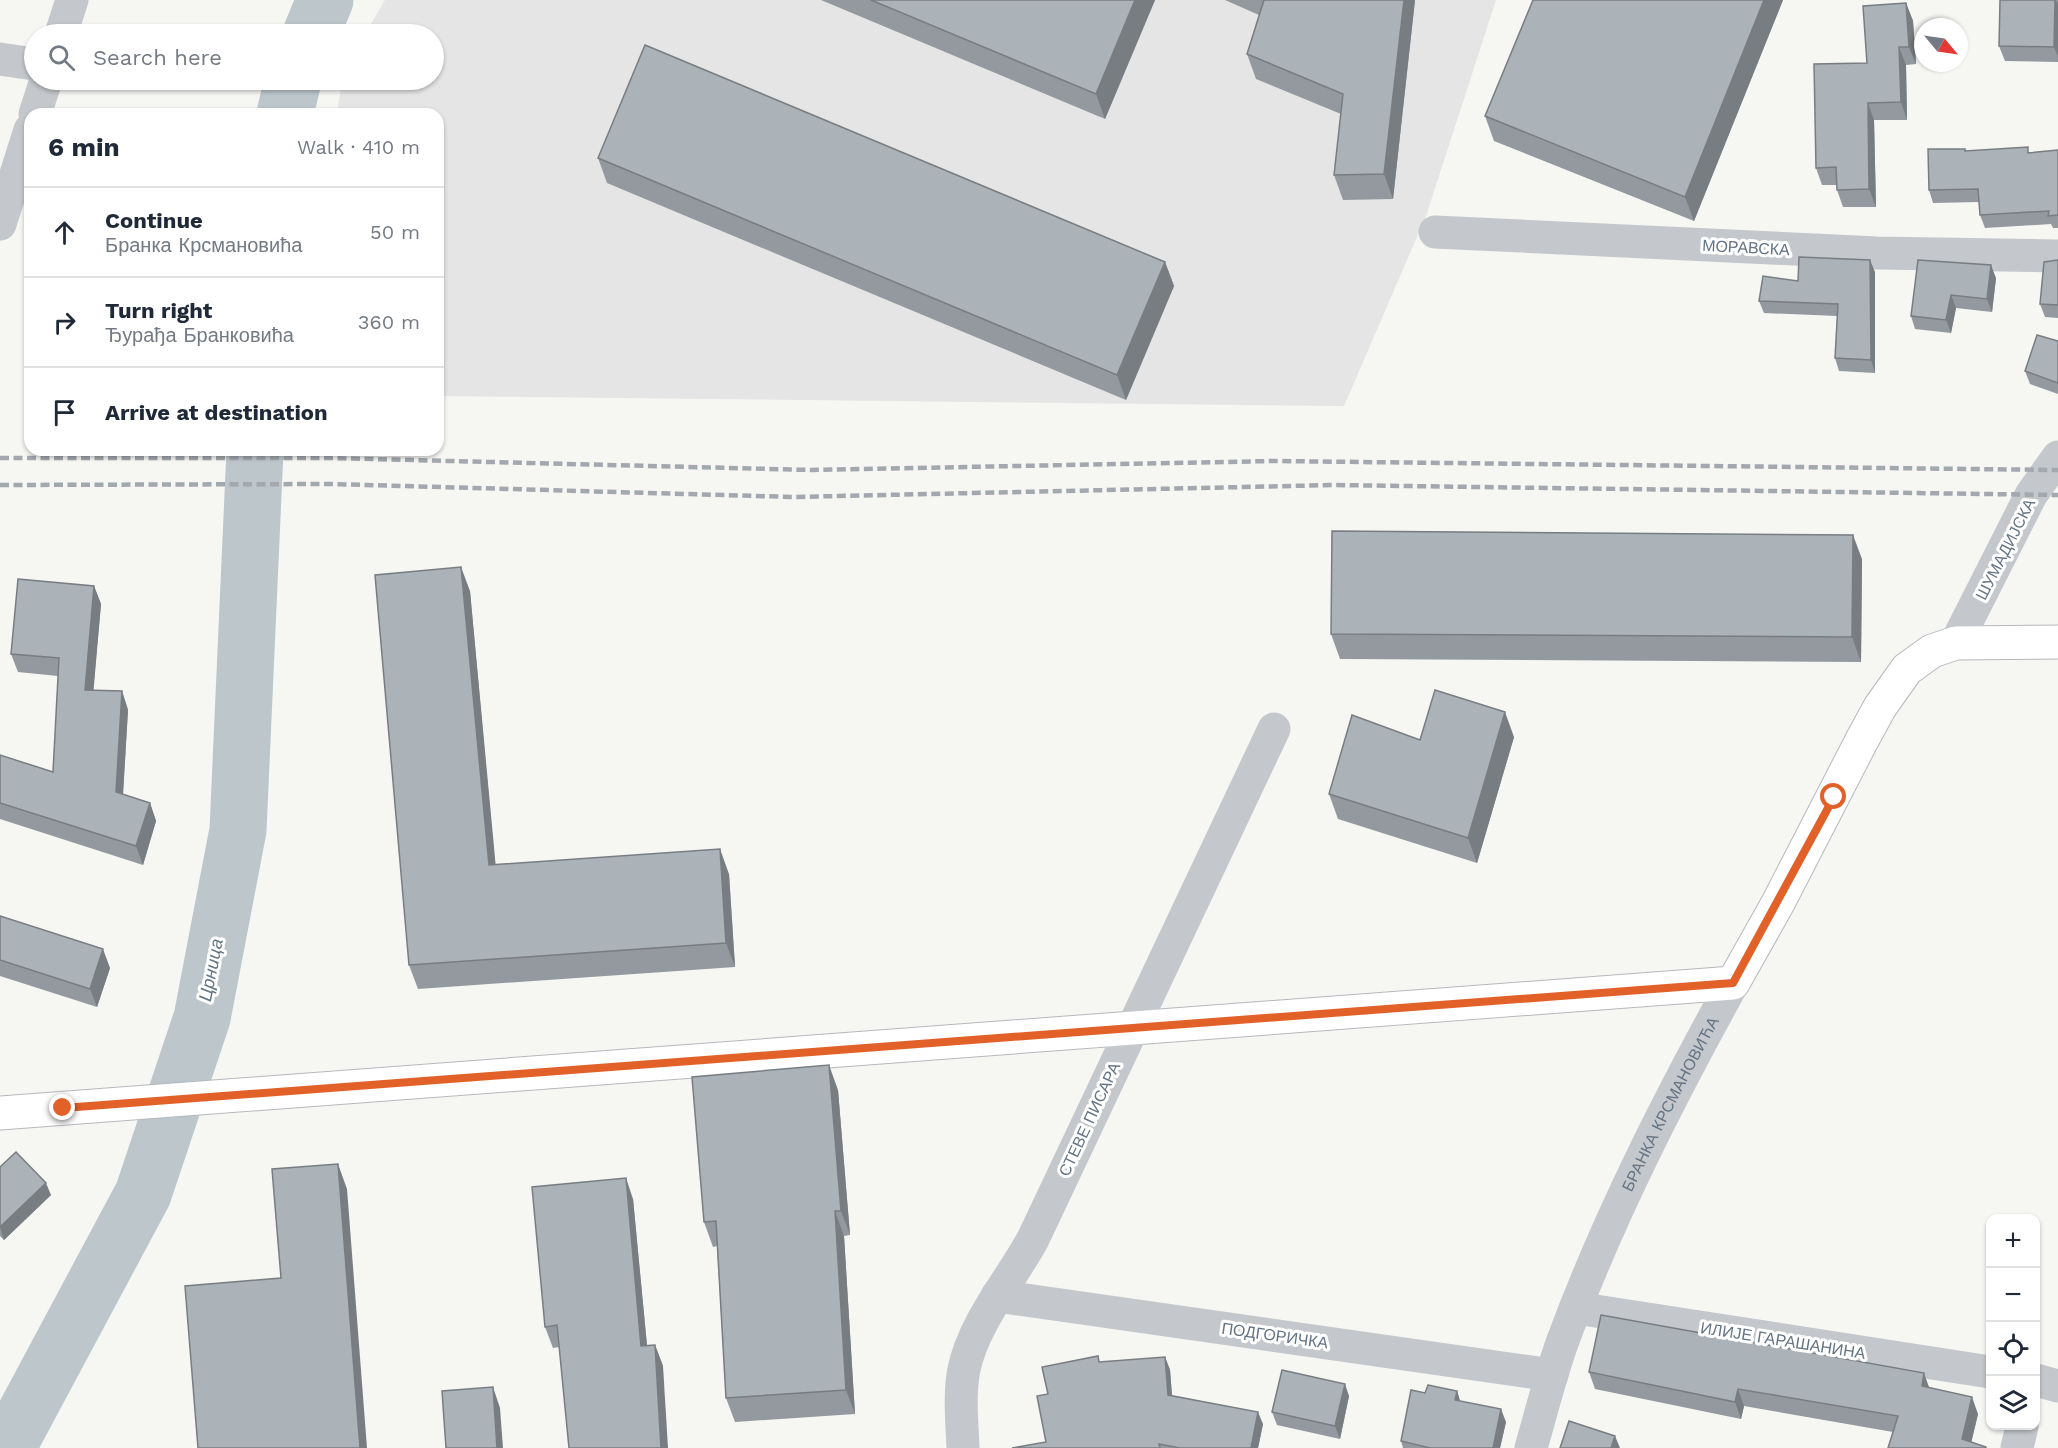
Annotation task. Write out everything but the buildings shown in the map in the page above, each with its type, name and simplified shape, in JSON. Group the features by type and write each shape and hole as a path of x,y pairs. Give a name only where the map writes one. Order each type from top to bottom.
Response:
{"main road":[{"name":"БРАНКА КРСМАНОВИЋА","path":"1733,983 1894,684 1919,659 1932,651 1956,643 2058,642"},
{"path":"0,1113 1733,983"}],"street":[{"path":"64,24 72,0"},
{"path":"0,59 24,63"},
{"path":"37,108 43,90"},
{"path":"0,224 24,149"},
{"name":"МОРАВСКА","path":"1435,232 1865,253 2058,256"},
{"name":"ШУМАДИЈСКА","path":"1956,643 2031,495 2058,457"},
{"name":"СТЕВЕ ПИСАРА","path":"963,1448 964,1370 972,1344 997,1296 1033,1239 1274,729"},
{"name":"БРАНКА КРСМАНОВИЋА","path":"1531,1448 1552,1375 1576,1308 1616,1212 1654,1131 1733,983"},
{"name":"ПОДГОРИЧКА","path":"997,1296 1552,1375"},
{"name":"ИЛИЈЕ ГАРАШАНИНА","path":"1576,1308 1986,1371"},
{"path":"2040,1381 2058,1386"},
{"path":"2017,1448 2021,1430"}],"shaded area":[{"path":"385,0 1496,0 1426,216 1344,406 444,396 444,108 338,108 341,90 444,90 444,24 371,24"}],"waterway":[{"name":"Црница","path":"315,24 325,0"},
{"name":"Црница","path":"286,108 291,90"},
{"name":"Црница","path":"7,1448 143,1194 202,1018 238,830 255,456"}],"railway":[{"path":"0,458 330,458 811,470 1274,461 2058,470"},
{"path":"0,485 332,484 793,497 1335,485 2058,495"}],"route":[{"path":"63,1108 1733,983 1834,797"}]}
